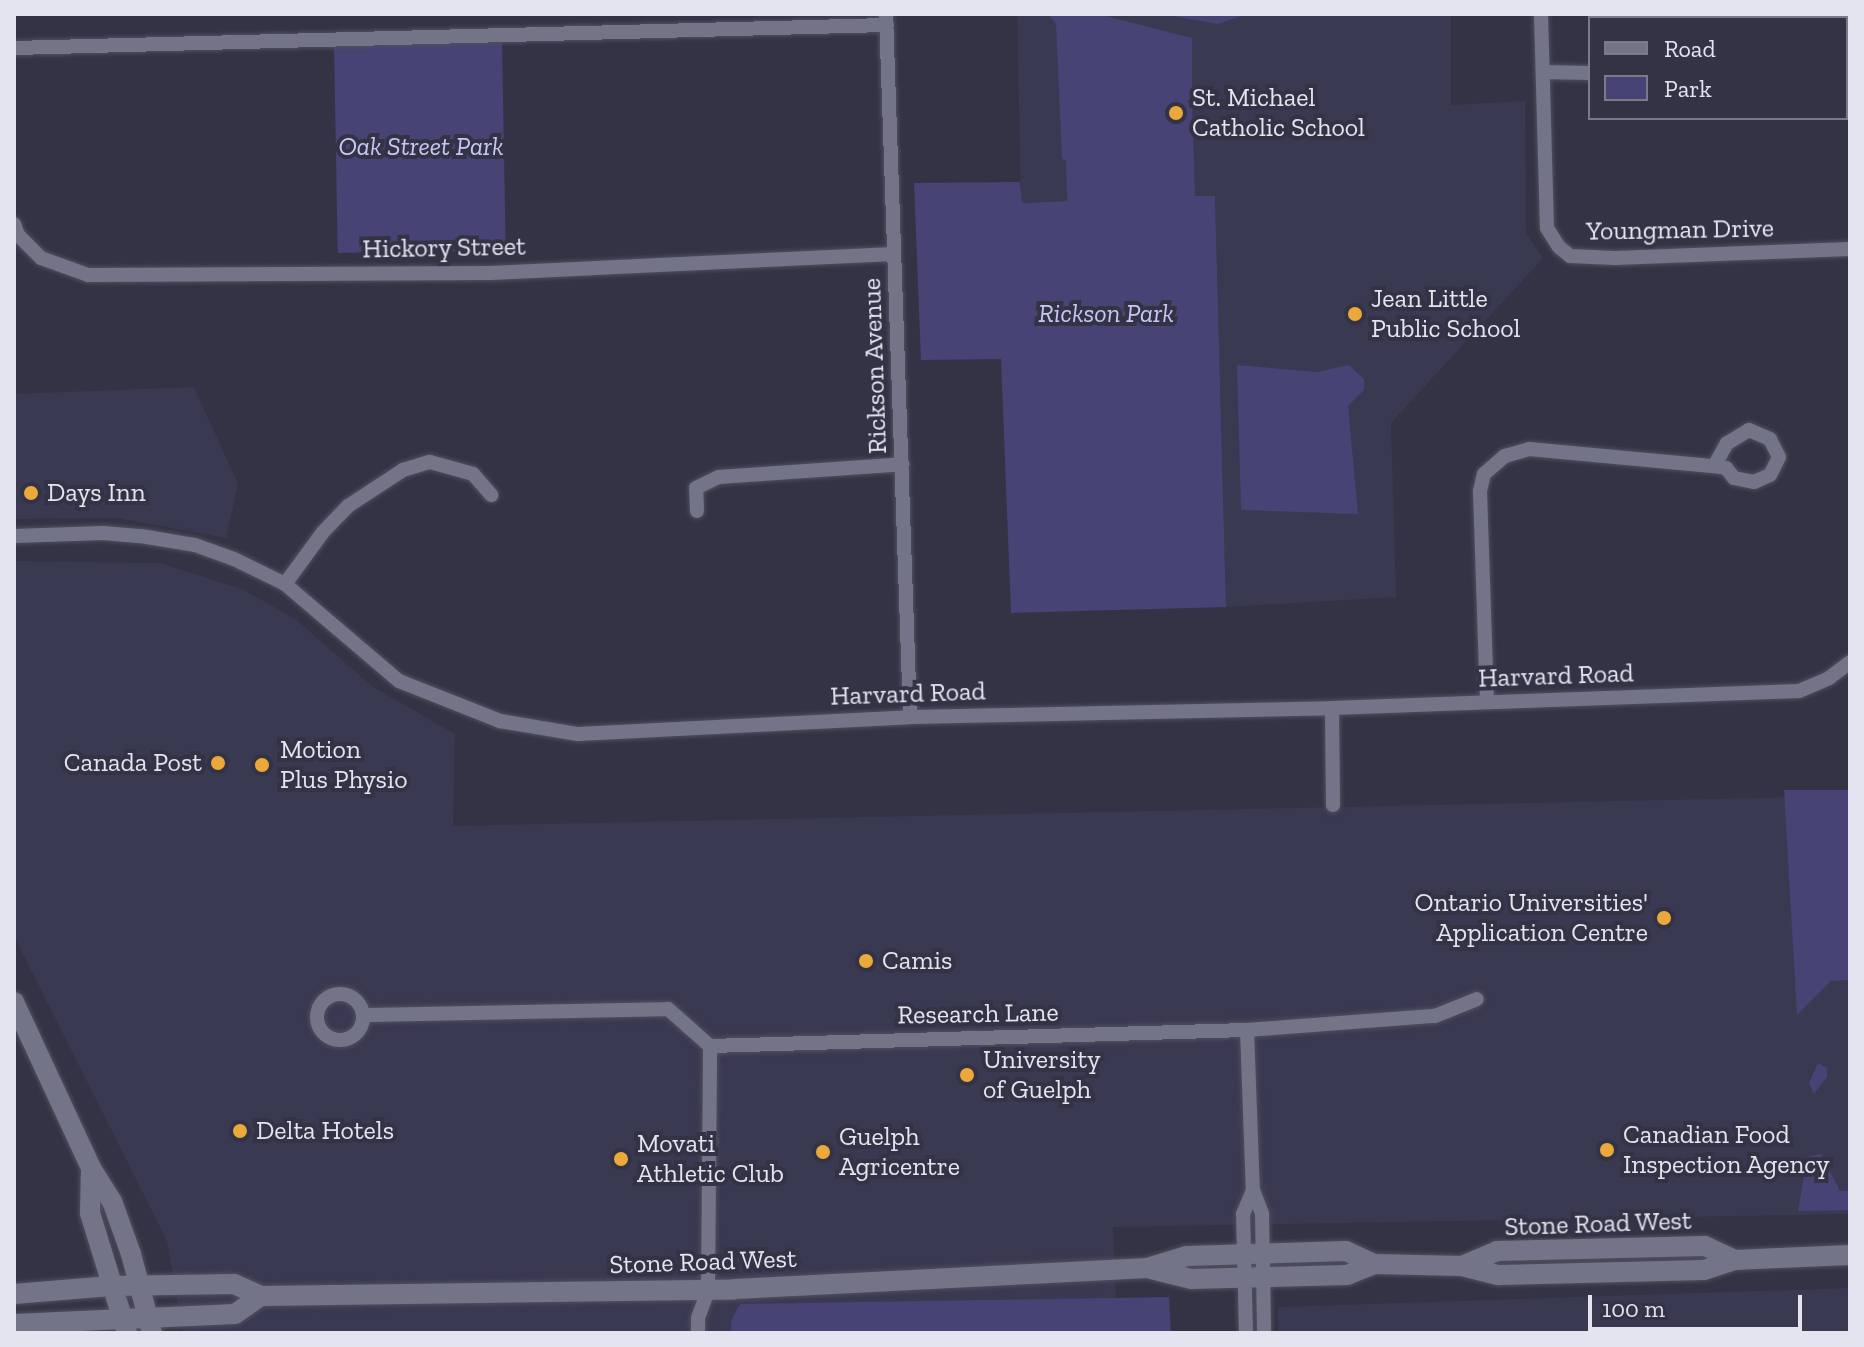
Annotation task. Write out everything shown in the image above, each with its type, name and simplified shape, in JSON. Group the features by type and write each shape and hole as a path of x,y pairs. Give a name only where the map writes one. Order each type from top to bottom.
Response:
{"main road":[{"path":"14,1002 91,1168 112,1201 151,1326"},
{"path":"91,1168 90,1213 125,1326"},
{"name":"Stone Road West","path":"14,1294 111,1286 234,1284 261,1296 708,1290 1147,1268 1187,1256 1253,1265 1346,1251 1374,1264 1462,1266 1499,1275 1704,1270 1735,1260 1850,1255"},
{"name":"Stone Road West","path":"14,1324 151,1326 235,1314 261,1296"}],"street":[{"name":"Youngman Drive","path":"1541,14 1547,228 1559,247 1570,256 1615,258 1850,249"},
{"path":"14,48 686,21 886,19"},
{"name":"Rickson Avenue","path":"886,19 910,717"},
{"path":"1543,72 1588,73"},
{"name":"Hickory Street","path":"14,224 18,235 41,258 88,275 491,273 894,254"},
{"path":"1487,702 1480,491 1484,474 1505,456 1529,449 1714,466 1726,468 1734,478 1754,482 1770,475 1779,457 1770,439 1749,430 1727,443 1714,466"},
{"path":"285,584 323,532 348,506 403,470 430,462 473,474 491,495"},
{"path":"697,511 696,488 719,477 903,464"},
{"name":"Harvard Road","path":"14,536 103,533 181,543 234,559 285,584 399,681 500,721 578,734 910,717 1332,708 1799,691 1829,678 1850,662"},
{"path":"1332,708 1333,805"},
{"name":"Research Lane","path":"710,1046 1247,1030 1435,1016 1477,999"},
{"path":"363,1015 668,1009 710,1046 708,1290 698,1318 698,1333"},
{"path":"1246,1333 1262,1214 1253,1190 1247,1030"},
{"path":"1253,1265 1264,1333"}],"shaded area":[{"name":"Jean Little Public School","path":"1017,14 1451,14 1451,105 1525,101 1526,233 1543,258 1391,423 1396,597 1226,607 1215,196 1021,203"},
{"path":"194,387 238,484 226,538 116,518 14,519 14,394"},
{"name":"University of Guelph","path":"14,561 160,563 242,589 295,619 373,687 455,734 453,826 1850,796 1850,1214 1113,1227 1117,1333 183,1333 167,1241 14,936"},
{"path":"1850,1288 1850,1333 1278,1333 1278,1307"}],"green space":[{"name":"Rickson Park","path":"1048,14 1098,14 1192,38 1192,94 1187,103 1192,103 1195,196 1215,196 1226,607 1011,613 1001,359 921,360 914,183 1020,182 1022,203 1067,201 1056,24"},
{"path":"1161,14 1247,14 1218,24"},
{"name":"Oak Street Park","path":"502,40 506,250 338,253 334,43"},
{"path":"1237,365 1317,372 1349,365 1364,379 1364,390 1348,406 1358,514 1241,510"},
{"path":"1784,790 1850,790 1850,980 1831,981 1797,1015"},
{"path":"1818,1063 1827,1068 1827,1077 1814,1094 1809,1083"},
{"path":"1821,1154 1840,1191 1850,1191 1850,1210 1798,1211 1807,1157"},
{"path":"1169,1297 1171,1333 731,1333 731,1321 740,1304"}],"place":[{"name":"St. Michael Catholic School","path":"1176,113"},
{"name":"Jean Little Public School","path":"1355,314"},
{"name":"Days Inn","path":"31,493"},
{"name":"Canada Post","path":"218,763"},
{"name":"Motion Plus Physio","path":"262,765"},
{"name":"Ontario Universities' Application Centre","path":"1664,918"},
{"name":"Camis","path":"866,961"},
{"name":"University of Guelph","path":"967,1075"},
{"name":"Delta Hotels","path":"240,1131"},
{"name":"Canadian Food Inspection Agency","path":"1607,1150"},
{"name":"Guelph Agricentre","path":"823,1152"},
{"name":"Movati Athletic Club","path":"621,1159"}]}
